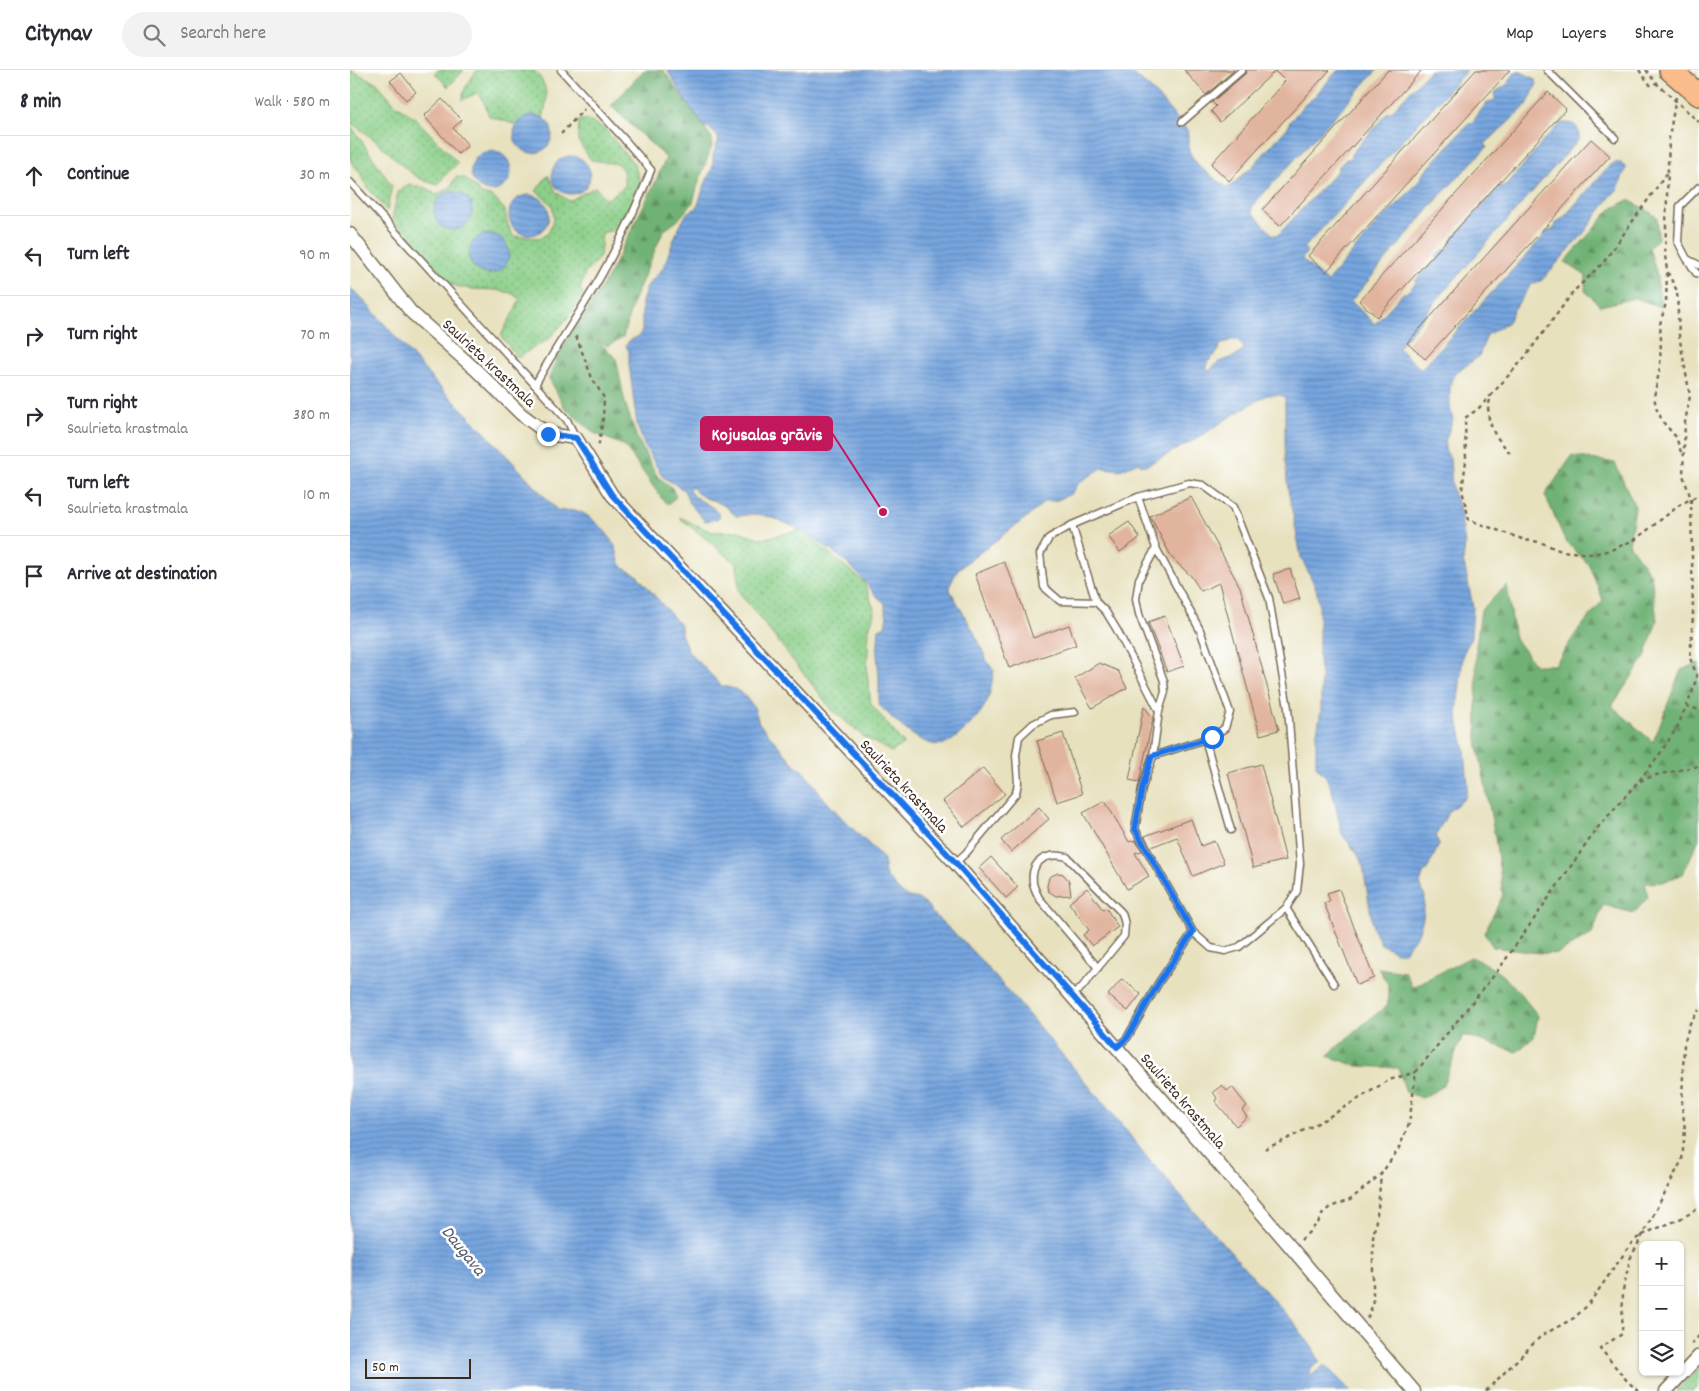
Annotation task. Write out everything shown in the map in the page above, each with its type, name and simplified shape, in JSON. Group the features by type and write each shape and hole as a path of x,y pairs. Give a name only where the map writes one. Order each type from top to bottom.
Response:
{"highway":[{"path":"1670,70 1699,94"}],"street":[{"name":"Saulrieta krastmala","path":"350,234 411,312 476,370 521,414 548,434 576,438 612,495 955,862 1414,1391"},
{"path":"1666,1391 1699,1356"}],"lane":[{"path":"535,385 606,267 634,212 651,170 561,70"},
{"path":"1182,122 1242,70"},
{"path":"1547,70 1615,138"},
{"path":"350,182 566,420 576,438"},
{"path":"1699,187 1680,206 1678,242 1687,260 1696,273 1699,274"},
{"path":"1687,260 1699,265"},
{"path":"1096,602 1060,601 1044,587 1040,554 1049,538 1072,525 1138,497 1189,483 1204,485 1232,507 1269,598 1288,708 1300,864 1297,891 1286,908 1239,947 1225,951 1211,948 1193,932 1135,829 1142,788 1152,756 1158,711 1165,692 1164,681 1139,614 1136,599 1139,579 1156,548"},
{"path":"1138,497 1156,548 1200,630 1230,712 1225,728 1212,737 1152,756"},
{"path":"1072,525 1096,602 1106,612 1117,630 1158,711"},
{"path":"955,862 966,853 1016,793 1018,783 1016,755 1019,737 1033,724 1051,715 1075,712"},
{"path":"1205,739 1231,830"},
{"path":"1072,996 1098,968 1124,936 1125,924 1122,913 1068,857 1056,854 1046,856 1037,862 1033,874 1033,885 1039,898 1098,968"},
{"path":"1286,908 1334,984"},
{"path":"1117,1047 1127,1038 1159,982 1193,932"}],"path":[{"path":"1646,70 1675,102 1699,122"},
{"path":"1675,102 1669,138 1665,255 1667,271 1666,303 1660,324 1660,367 1654,397 1657,410 1663,422 1676,437 1683,457"},
{"path":"561,134 576,117"},
{"path":"1668,172 1602,262 1574,291 1525,357 1478,409 1465,418 1466,461 1462,490 1469,520 1525,540 1540,542 1560,551 1592,554 1611,550 1636,539 1653,524 1699,495"},
{"path":"1292,1249 1318,1223 1323,1213 1330,1207 1350,1200 1381,1174 1398,1150 1409,1124 1416,1072 1499,969 1599,826 1659,755 1678,726 1691,696 1697,676 1690,658 1693,615 1691,499 1683,475 1685,422 1690,396 1679,335 1678,291 1667,271"},
{"path":"571,324 592,378 604,398 603,419 595,468"},
{"path":"1492,394 1488,406 1489,420 1495,435 1510,453"},
{"path":"1686,706 1699,710"},
{"path":"1638,782 1656,775 1699,766"},
{"path":"1639,1391 1628,1382 1600,1348 1622,1334 1622,1290 1630,1258 1682,1160 1685,1130 1682,1104 1684,1044 1690,1023 1699,1010"},
{"path":"1265,1150 1322,1121 1389,1080 1416,1072"},
{"path":"1358,1326 1370,1313 1373,1302 1373,1238 1381,1174"},
{"path":"1486,1391 1541,1336 1574,1318 1588,1305 1633,1241 1642,1235 1687,1217 1699,1207"}],"green space":[{"path":"350,70 377,83 395,104 416,119 458,163 445,175 438,185 429,183 415,175 376,141 350,122"},
{"path":"438,70 464,70 448,87 435,73"},
{"path":"477,70 534,70 542,81 546,92 543,118 522,119 517,125 489,116 484,102 477,93 462,100 465,88"},
{"path":"644,70 663,70 712,138 712,146 693,202 677,221 663,231 633,302 623,337 608,346 597,340 616,358 625,403 637,438 657,476 672,488 676,497 668,504 662,499 625,446 594,433 565,408 549,378 561,349 608,277 666,158 611,106"},
{"path":"579,120 588,120 605,129 634,164 641,184 628,211 613,230 602,233 600,257 585,273 580,289 584,295 549,339 518,358 501,336 520,299 511,293 496,290 470,289 452,285 392,219 398,192 409,184 429,189 436,195 451,187 456,177 465,178 482,194 493,197 505,210 507,223 513,236 538,238 548,234 554,218 552,205 536,191 548,175 556,192 569,201 595,187 606,200 625,186 623,170 618,164 591,160 578,141","holes":["450,192 463,194 472,204 445,228 436,220 436,202 444,194","509,254 503,267 494,273 482,273 471,264"]},
{"path":"350,124 392,186 387,211 368,188 360,172 350,161"},
{"path":"1628,200 1657,217 1658,239 1649,248 1656,271 1661,307 1635,298 1600,306 1585,291 1586,276 1565,262 1610,210"},
{"path":"1572,456 1615,463 1635,507 1629,544 1651,575 1657,620 1645,657 1612,706 1653,742 1681,670 1699,663 1699,839 1683,874 1663,882 1645,883 1648,897 1634,913 1603,905 1592,934 1557,954 1493,947 1484,933 1503,895 1495,837 1477,741 1476,645 1481,610 1507,585 1515,639 1535,665 1555,665 1576,633 1603,600 1589,565 1565,540 1545,495"},
{"path":"679,517 712,532 739,531 761,539 801,530 864,582 875,612 869,628 867,673 871,704 904,744 891,752 864,737 833,711 739,592 737,564"},
{"path":"1471,957 1492,968 1509,982 1538,1016 1534,1037 1517,1052 1463,1035 1442,1087 1422,1098 1406,1092 1398,1068 1358,1066 1327,1056 1388,1005 1388,984 1378,968 1405,972 1412,987"},
{"path":"1699,1368 1699,1385 1694,1391 1676,1391"}],"water":[{"path":"667,70 1129,70 1153,91 1187,130 1189,151 1197,163 1207,173 1228,188 1252,167 1289,126 1289,123 1302,107 1312,99 1338,70 1377,70 1252,206 1252,212 1273,235 1278,235 1338,170 1338,167 1346,159 1351,159 1351,154 1388,112 1391,112 1430,70 1467,70 1304,248 1307,251 1302,259 1327,282 1380,220 1401,201 1469,123 1472,123 1487,102 1495,100 1495,92 1508,84 1514,74 1519,71 1535,79 1537,84 1527,105 1485,144 1487,147 1440,196 1351,301 1375,324 1403,293 1406,293 1416,283 1416,280 1427,267 1430,267 1437,259 1435,256 1445,249 1448,251 1453,238 1500,186 1506,186 1545,139 1561,123 1575,125 1578,130 1579,139 1440,296 1398,348 1421,369 1545,233 1555,228 1555,223 1563,218 1610,165 1621,163 1626,168 1618,189 1584,233 1542,280 1531,285 1513,311 1508,322 1487,335 1479,356 1455,374 1450,387 1450,408 1453,419 1445,442 1445,450 1450,458 1452,489 1460,510 1465,544 1463,562 1473,607 1471,638 1463,654 1457,714 1465,751 1468,785 1465,798 1449,811 1439,829 1436,837 1439,845 1423,874 1420,884 1425,897 1423,918 1418,934 1404,952 1396,952 1381,944 1373,928 1363,866 1358,855 1342,834 1332,790 1326,777 1316,766 1316,737 1321,711 1319,604 1316,588 1301,557 1288,489 1285,460 1285,397 1267,395 1196,439 1147,465 1141,465 1139,462 1120,470 1102,468 1079,483 1071,494 1055,501 1045,501 1031,514 958,569 950,585 950,590 994,671 990,694 980,712 958,736 940,745 925,742 904,728 879,705 877,655 879,629 885,626 887,616 885,603 859,575 825,546 796,528 768,516 755,514 736,516 725,506 697,493 691,485 689,490 692,494 713,508 720,516 717,519 705,521 689,503 684,490 663,477 644,445 637,425 629,351 626,346 629,341 639,336 642,331 642,302 647,286 663,268 676,234 687,213 697,208 713,166 713,155 718,142 718,137 708,127 705,127 687,103","holes":["1231,340 1238,340 1244,348 1241,352 1217,363 1210,371 1207,371 1207,363 1217,353 1220,345"]},
{"path":"533,115 546,121 552,134 546,147 533,153 520,147 514,134 520,121"},
{"path":"487,151 495,151 502,154 508,160 511,171 508,182 502,188 495,191 487,191 480,188 474,182 471,175 471,167 474,160 480,154"},
{"path":"571,156 585,161 590,175 585,189 571,194 557,189 552,175 557,161"},
{"path":"453,192 467,197 472,211 467,225 453,230 439,225 434,211 439,197"},
{"path":"533,195 540,198 546,204 549,215 548,223 540,232 533,235 525,235 518,232 510,223 509,211 512,204 521,196"},
{"path":"493,234 500,237 506,243 509,254 508,262 500,271 493,274 485,274 478,271 470,262 469,250 472,243 481,235"},
{"name":"Daugava","path":"350,288 360,296 435,382 480,427 558,511 578,511 592,519 607,533 616,548 621,565 636,574 681,626 681,634 689,652 722,686 735,689 743,694 754,707 759,723 795,765 807,776 828,803 884,859 884,870 887,878 905,896 918,899 928,906 931,912 965,943 1017,1001 1174,1189 1294,1323 1312,1347 1320,1362 1309,1370 1309,1373 1312,1375 1325,1365 1351,1391 350,1391"}],"building":[{"path":"1184,70 1234,70 1206,95"},
{"path":"1247,70 1330,70 1229,181 1211,164 1285,81 1275,71 1220,122 1211,111 1216,106 1212,102 1245,74"},
{"path":"1388,70 1422,70 1280,226 1262,210"},
{"path":"1476,70 1510,70 1326,272 1308,256"},
{"path":"401,73 416,92 406,100 390,81"},
{"path":"1548,92 1566,109 1377,317 1359,301"},
{"path":"442,99 462,120 453,128 468,145 458,154 424,116"},
{"path":"1591,139 1610,156 1425,359 1407,343"},
{"path":"1191,497 1240,587 1279,730 1260,735 1219,583 1201,591 1191,576 1172,558 1150,516"},
{"path":"1129,522 1140,538 1120,552 1108,536"},
{"path":"1004,562 1017,590 1033,638 1069,625 1076,645 1009,668 975,574"},
{"path":"1290,569 1300,599 1283,604 1273,574"},
{"path":"1165,616 1184,666 1167,672 1148,622"},
{"path":"1099,663 1118,671 1127,688 1092,708 1075,678"},
{"path":"1144,706 1153,718 1139,782 1129,780"},
{"path":"1063,733 1082,794 1057,802 1037,741"},
{"path":"1261,764 1286,860 1253,868 1228,773"},
{"path":"983,768 1005,794 964,827 943,801"},
{"path":"1105,801 1129,842 1135,840 1142,851 1135,853 1149,876 1127,889 1083,813"},
{"path":"1039,807 1049,819 1011,852 1001,840"},
{"path":"1191,819 1201,846 1214,841 1224,863 1193,876 1177,837 1151,847 1145,836"},
{"path":"991,857 1018,887 1006,898 979,868"},
{"path":"1058,873 1063,874 1069,881 1071,895 1056,896 1048,891 1049,877"},
{"path":"1087,888 1103,910 1106,908 1118,927 1092,946 1083,935 1089,930 1069,903"},
{"path":"1339,889 1374,978 1357,985 1324,903 1330,901 1327,893"},
{"path":"1122,979 1141,994 1128,1011 1108,995"},
{"path":"1222,1085 1227,1091 1232,1087 1247,1106 1242,1110 1247,1117 1236,1126 1215,1101 1217,1098 1213,1092"}],"place":[{"name":"Kojusalas grāvis","path":"883,512"}],"route":[{"path":"548,434 576,438 612,495 955,862 1117,1047 1127,1038 1159,982 1193,932 1135,829 1142,788 1152,756 1212,737"}]}
